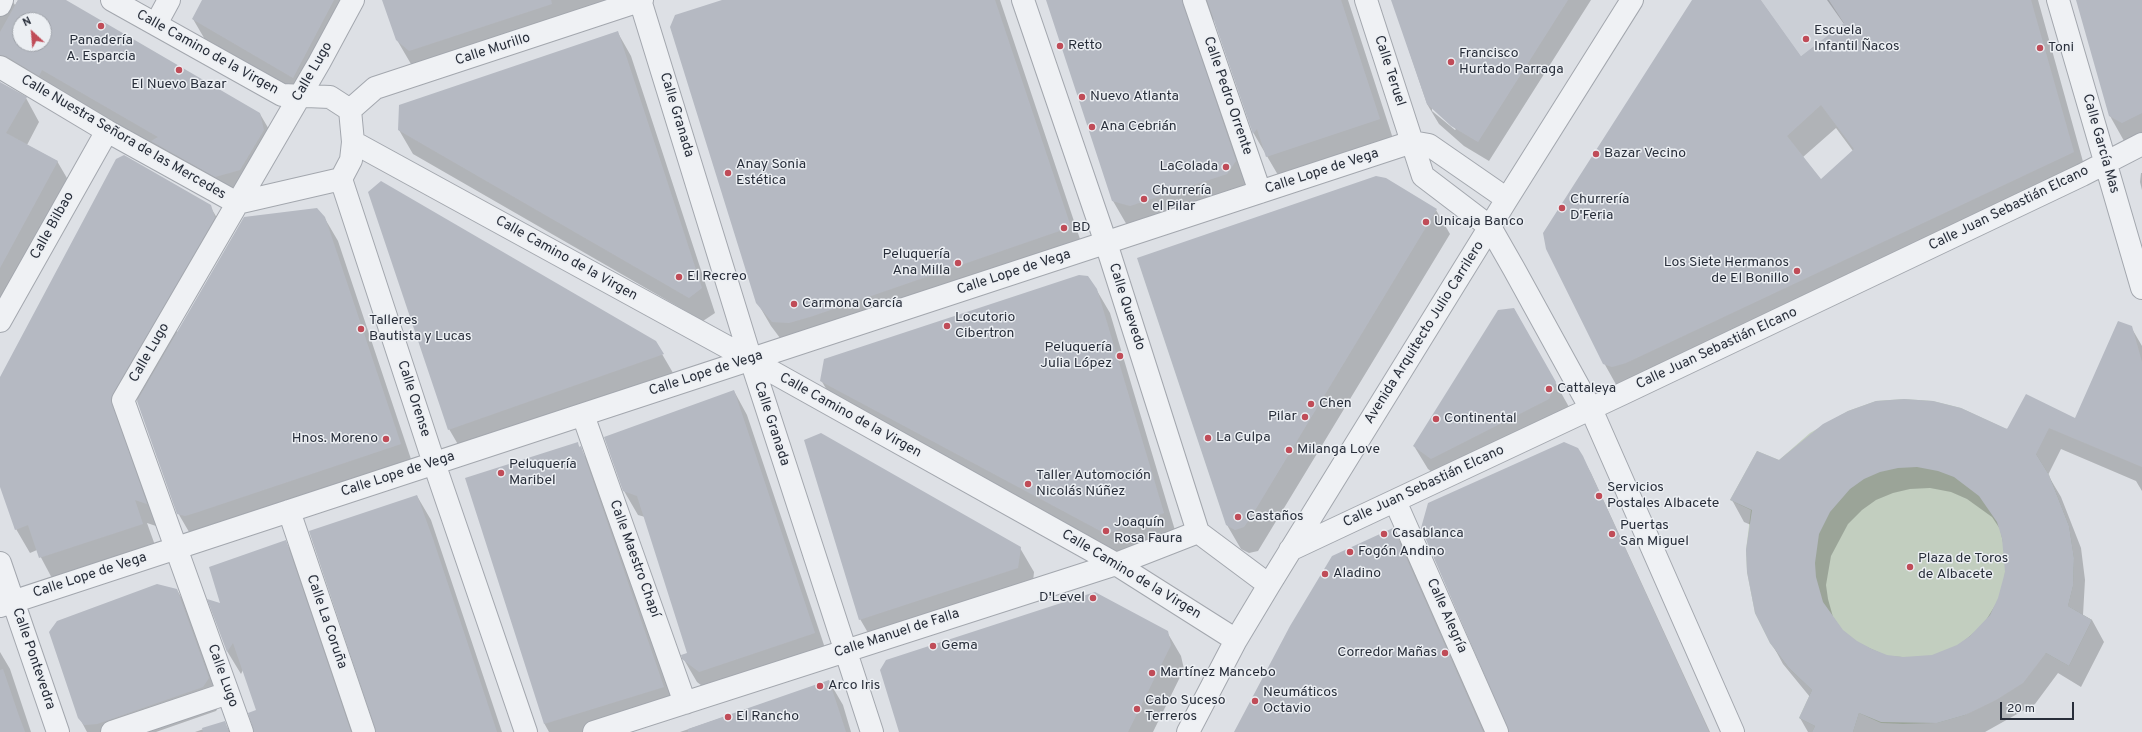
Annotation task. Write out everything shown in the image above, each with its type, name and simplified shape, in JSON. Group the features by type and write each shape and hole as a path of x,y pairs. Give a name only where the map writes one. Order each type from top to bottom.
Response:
{"street":[{"path":"0,5 2,0"},
{"name":"Calle Camino de la Virgen","path":"112,0 282,95 330,97 350,110"},
{"path":"156,24 169,0"},
{"name":"Calle Lugo","path":"242,732 123,400 353,0"},
{"name":"Calle Murillo","path":"350,110 375,88 641,0"},
{"name":"Calle Granada","path":"641,0 751,360 844,651 872,732"},
{"name":"Calle Quevedo","path":"1023,0 1106,243 1198,532"},
{"name":"Calle Pedro Orrente","path":"1194,0 1260,192"},
{"name":"Calle Teruel","path":"1366,0 1423,176 1490,227"},
{"name":"Avenida Arquitecto Julio Carrilero","path":"1188,732 1236,640 1290,550 1507,198 1632,0"},
{"name":"Calle García Mas","path":"2058,0 2142,288"},
{"name":"Calle Nuestra Señora de las Mercedes","path":"0,67 107,130 237,203 341,179"},
{"path":"341,179 352,160 353,142 350,110"},
{"name":"Calle Bilbao","path":"0,321 107,130"},
{"name":"Calle Camino de la Virgen","path":"353,142 751,360 1116,564 1236,640"},
{"path":"1412,142 1429,145 1507,198"},
{"name":"Calle Lope de Vega","path":"7,604 1412,142"},
{"name":"Calle Juan Sebastián Elcano","path":"1290,550 1591,409 2106,163 2142,144"},
{"name":"Calle Orense","path":"341,179 434,463 526,732"},
{"path":"1490,227 1591,409 1733,732"},
{"name":"Calle Maestro Chapí","path":"583,415 685,703"},
{"name":"Calle Alegría","path":"1395,501 1497,732"},
{"name":"Calle La Coruña","path":"289,512 364,732"},
{"path":"1198,532 1269,585"},
{"name":"Calle Manuel de Falla","path":"594,732 1116,564 1198,532"},
{"name":"Calle Pontevedra","path":"0,562 7,604 58,732"},
{"path":"112,732 228,693"}],"shaded area":[{"name":"Escuela Infantil Ñacos","path":"1761,0 1829,0 1844,23 1801,56"}],"green space":[{"name":"Plaza de Toros de Albacete","path":"1904,399 1933,401 1961,408 2006,429 2036,454 2049,475 2069,526 2074,558 2073,586 2068,606 2092,620 2069,666 2046,653 1965,715 1937,723 1903,724 1881,723 1859,713 1853,732 1812,732 1815,726 1799,718 1812,690 1789,668 1770,643 1755,613 1747,572 1746,550 1751,510 1730,500 1757,451 1779,460 1810,433 1848,411 1876,401"}],"building":[{"path":"18,0 66,0 260,113 264,130 240,170 215,177 151,141 158,137 42,70 39,76 6,56 0,55 0,32"},
{"path":"202,0 334,0 293,78 192,19"},
{"path":"382,0 551,0 552,4 409,51 396,40"},
{"path":"722,0 995,0 1071,227 813,316 789,323 772,322 756,303 670,27 675,15"},
{"path":"1046,0 1182,0 1236,161 1227,174 1130,206 1112,201"},
{"path":"1207,0 1341,0 1380,119 1266,157 1257,129 1253,134"},
{"path":"1391,0 1568,0 1478,142 1451,126 1427,104"},
{"path":"1692,0 1761,0 1801,56 1844,23 1829,0 2031,0 2074,152 1626,363 1612,367 1603,364 1546,249 1543,233","holes":["1821,105 1854,149 1821,179 1787,136"]},
{"path":"2076,0 2142,0 2142,113 2122,123 2109,116"},
{"path":"618,31 702,288 689,298 398,130 399,105"},
{"path":"0,82 27,97 6,133 58,161 0,268"},
{"path":"124,155 211,205 215,218 111,399 147,504 135,500 143,524 39,558 28,525 15,530 0,487 0,377 116,159"},
{"path":"1376,176 1386,178 1437,209 1251,517 1244,527 1235,530 1226,525 1137,258"},
{"path":"381,181 656,341 664,354 448,430 368,192"},
{"path":"317,208 325,217 401,444 198,512 185,516 177,514 137,401 244,217"},
{"path":"1079,275 1088,276 1097,289 1164,513 1106,534 820,381 824,359"},
{"path":"1514,308 1556,382 1549,399 1431,459 1413,446 1498,310"},
{"name":"Plaza de Toros de Albacete","path":"2118,321 2132,326 2142,362 2142,467 2049,428 2036,454 2049,475 2069,526 2074,558 2073,586 2068,606 2092,620 2069,666 2046,653 2023,683 1996,700 1965,715 1937,723 1881,722 1859,713 1853,732 1812,732 1815,726 1799,718 1812,690 1789,668 1770,643 1755,613 1747,572 1746,550 1752,510 1730,500 1757,451 1779,460 1823,424 1848,411 1876,401 1904,399 1933,401 1961,408 2007,429 2026,394 2075,418","holes":["1917,467 1938,471 1954,477 1979,496 1997,522 2002,538 2005,572 1998,598 1990,615 1970,636 1957,645 1932,655 1903,657 1887,655 1857,641 1843,630 1823,602 1816,577 1815,563 1819,534 1830,512 1850,489 1864,479 1880,472 1898,468"]},
{"path":"734,390 815,633 699,672 682,659 681,655 687,653 637,496 623,491 604,437"},
{"path":"821,433 1021,547 1018,568 859,620 804,440"},
{"path":"578,442 579,447 581,446 664,687 544,724 465,478"},
{"path":"1564,442 1578,448 1583,456 1709,732 1509,732 1421,528 1428,503"},
{"path":"417,495 497,732 376,732 309,531"},
{"path":"1393,528 1483,732 1234,732 1290,626 1332,556"},
{"path":"286,540 351,732 254,732 248,713 256,710 233,643 227,652 207,599 220,603 209,567"},
{"path":"157,584 177,589 209,678 203,687 97,724 84,725 78,718 49,632 57,621"},
{"path":"1095,592 1168,631 1171,645 1128,732 899,732 880,670 886,660"},
{"path":"3,669 25,732 0,732 0,670"},
{"path":"829,680 846,732 688,732 688,729"},
{"path":"225,721 229,732 203,732 202,728"}],"place":[{"name":"Panadería A. Esparcia","path":"101,26"},
{"name":"Escuela Infantil Ñacos","path":"1806,39"},
{"name":"Retto","path":"1060,46"},
{"name":"Toni","path":"2040,48"},
{"name":"Francisco Hurtado Parraga","path":"1451,62"},
{"name":"El Nuevo Bazar","path":"179,70"},
{"name":"Nuevo Atlanta","path":"1082,97"},
{"name":"Ana Cebrián","path":"1092,127"},
{"name":"Bazar Vecino","path":"1596,154"},
{"name":"LaColada","path":"1226,167"},
{"name":"Anay Sonia Estética","path":"728,173"},
{"name":"Churrería el Pilar","path":"1144,199"},
{"name":"Churrería D'Feria","path":"1562,208"},
{"name":"Unicaja Banco","path":"1426,222"},
{"name":"BD","path":"1064,228"},
{"name":"Peluquería Ana Milla","path":"958,263"},
{"name":"Los Siete Hermanos de El Bonillo","path":"1797,271"},
{"name":"El Recreo","path":"679,277"},
{"name":"Carmona García","path":"794,304"},
{"name":"Locutorio Cibertron","path":"947,326"},
{"name":"Talleres Bautista y Lucas","path":"361,329"},
{"name":"Peluquería Julia López","path":"1120,356"},
{"name":"Cattaleya","path":"1549,389"},
{"name":"Chen","path":"1311,404"},
{"name":"Pilar","path":"1305,417"},
{"name":"Continental","path":"1436,419"},
{"name":"La Culpa","path":"1208,438"},
{"name":"Hnos. Moreno","path":"386,439"},
{"name":"Milanga Love","path":"1289,450"},
{"name":"Peluquería Maribel","path":"501,473"},
{"name":"Taller Automoción Nicolás Núñez","path":"1028,484"},
{"name":"Servicios Postales Albacete","path":"1599,496"},
{"name":"Castaños","path":"1238,517"},
{"name":"Joaquín Rosa Faura","path":"1106,531"},
{"name":"Casablanca","path":"1384,534"},
{"name":"Puertas San Miguel","path":"1612,534"},
{"name":"Fogón Andino","path":"1350,552"},
{"name":"Plaza de Toros de Albacete","path":"1910,567"},
{"name":"Aladino","path":"1325,574"},
{"name":"D'Level","path":"1093,598"},
{"name":"Gema","path":"933,646"},
{"name":"Corredor Mañas","path":"1445,653"},
{"name":"Martínez Mancebo","path":"1152,673"},
{"name":"Arco Iris","path":"820,686"},
{"name":"Neumáticos Octavio","path":"1255,701"},
{"name":"Cabo Suceso Terreros","path":"1137,709"},
{"name":"El Rancho","path":"728,717"}]}
